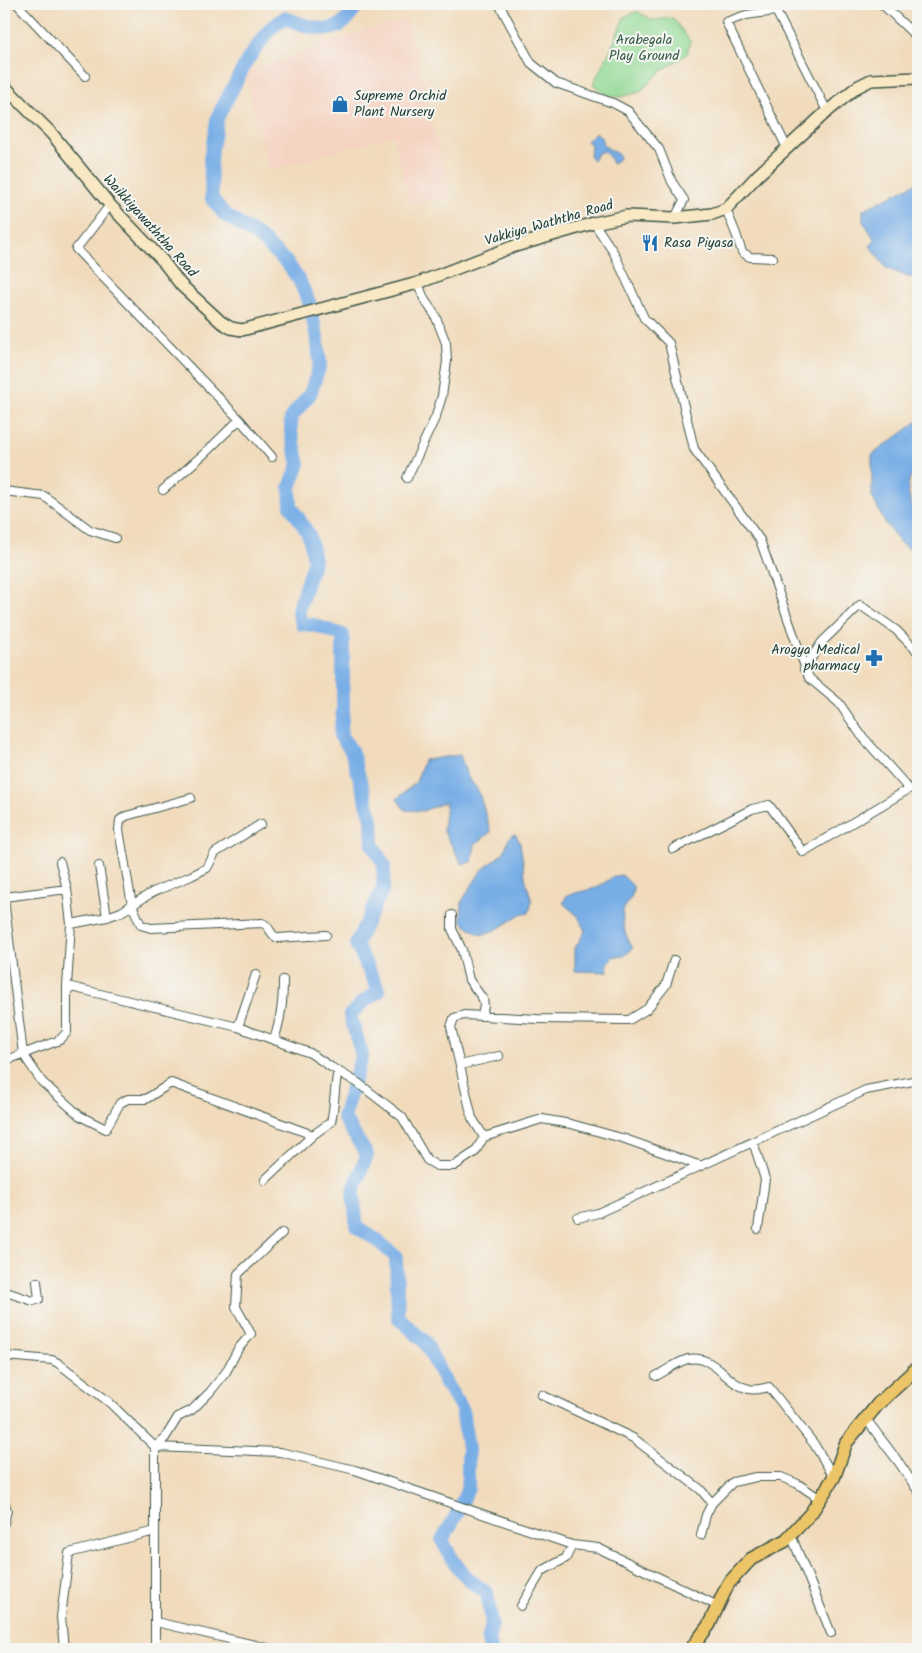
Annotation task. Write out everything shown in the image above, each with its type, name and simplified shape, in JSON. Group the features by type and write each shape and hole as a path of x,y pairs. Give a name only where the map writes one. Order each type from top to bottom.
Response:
{"main road":[{"path":"691,1649 709,1625 728,1584 751,1559 786,1541 811,1513 834,1476 846,1443 878,1404 918,1366"}],"street":[{"path":"17,4 85,76"},
{"path":"499,4 531,63 556,83 613,103 628,111 646,131 659,149 672,182 684,200 675,218"},
{"path":"882,4 918,38"},
{"path":"787,148 726,22 746,15 776,11 827,111"},
{"path":"773,258 750,257 742,252 726,209 758,175 827,111 857,88 871,80 918,78"},
{"name":"Waikkiyawaththa Road","path":"4,86 52,134 110,205 162,260 182,285 221,322 231,328 242,330 324,307"},
{"path":"110,205 76,249 272,457"},
{"name":"Vakkiya Waththa Road","path":"324,307 418,283 512,247 594,223 627,216 675,218 712,214 726,209"},
{"path":"594,223 614,253 644,318 669,343 694,449 760,540 804,669 809,678 839,703 861,735 909,789 803,852 768,805 752,809 673,849"},
{"path":"407,478 436,416 442,396 447,361 446,343 435,315 424,299 418,283"},
{"path":"163,490 239,420"},
{"path":"4,491 44,496 90,530 116,538"},
{"path":"804,669 822,642 860,605 896,630 918,652"},
{"path":"191,798 126,816 120,820 119,830 132,905 141,925 146,928 262,923 278,938 326,935"},
{"path":"71,924 107,917 120,912 153,892 207,868 216,853 261,824"},
{"path":"4,1062 60,1040 67,1032 67,986 71,924 68,889 60,862"},
{"path":"99,866 107,917"},
{"path":"68,889 4,898 23,1054 42,1082 80,1116 106,1129 120,1103 128,1099 146,1099 171,1083 313,1135"},
{"path":"452,916 452,929 462,950 468,980 483,999 482,1015"},
{"path":"484,1137 472,1118 451,1027 454,1018 459,1015 482,1015 537,1019 629,1020 647,1009 666,985 674,960"},
{"path":"238,1027 256,974"},
{"path":"274,1040 283,1003 283,980"},
{"path":"67,986 238,1027 310,1053 358,1083 402,1117 427,1160 438,1166 454,1166 474,1152 484,1137 542,1119 571,1124 625,1139 701,1166"},
{"path":"460,1065 499,1056"},
{"path":"265,1180 313,1135 331,1122 334,1107 333,1090 338,1071"},
{"path":"578,1218 598,1213 866,1090 918,1080"},
{"path":"753,1142 765,1179 758,1229"},
{"path":"154,1447 165,1438 178,1417 192,1410 210,1392 226,1372 238,1349 251,1334 236,1306 238,1274 282,1232"},
{"path":"4,1296 6,1292 33,1301 39,1299 37,1282"},
{"path":"4,1356 52,1360 58,1363 109,1402 154,1447 280,1452 355,1470 572,1545 598,1548 718,1606"},
{"path":"656,1376 686,1360 699,1358 714,1364 731,1381 751,1390 769,1387 814,1444 834,1476"},
{"path":"542,1395 633,1438 700,1489 712,1503"},
{"path":"866,1419 918,1491"},
{"path":"154,1447 155,1649"},
{"path":"701,1535 706,1515 712,1503 733,1482 756,1477 781,1478 798,1484 820,1499"},
{"path":"4,1501 7,1510 4,1523"},
{"path":"64,1649 61,1617 69,1553 155,1531"},
{"path":"791,1535 831,1633"},
{"path":"521,1606 542,1571 566,1558 572,1545"},
{"path":"156,1622 268,1648"}],"shaded area":[{"name":"Supreme Orchid Plant Nursery","path":"407,19 450,195 410,205 393,135 269,171 245,73 368,29"}],"green space":[{"name":"Arabegala Play Ground","path":"637,11 652,20 673,18 690,41 687,54 660,72 640,92 620,97 606,96 593,84 611,49 624,17"}],"water":[{"path":"596,132 601,137 603,145 619,155 620,158 612,164 604,151 598,153 593,160 590,158 591,145 587,141"},
{"path":"918,182 918,272 910,278 886,268 870,246 875,240 863,221 863,210"},
{"path":"918,421 918,467 912,475 908,491 917,522 918,539 910,549 900,543 884,521 872,496 872,455"},
{"path":"460,755 467,776 478,790 491,832 475,844 472,862 462,864 443,830 446,802 423,811 405,810 397,799 416,782 424,760"},
{"path":"512,835 516,835 520,843 526,882 532,901 529,913 519,915 496,930 481,935 465,925 461,919 462,901 481,871 504,852"},
{"path":"622,875 633,886 631,897 624,908 623,924 628,940 633,948 624,956 614,956 607,963 608,972 575,971 575,948 585,931 578,916 563,903 567,895 596,888 615,876"}],"waterway":[{"path":"357,4 350,16 342,24 334,28 316,28 284,18 270,29 248,59 218,116 210,159 212,199 225,215 259,237 287,263 299,280 309,302 318,342 320,365 310,394 291,417 291,432 299,464 290,487 291,506 309,535 314,560 298,611 302,624 314,625 343,635 343,711 340,735 351,750 372,819 373,845 384,865 383,888 356,944 379,991 362,1003 350,1015 362,1055 343,1117 367,1155 353,1192 357,1227 378,1241 396,1257 398,1317 425,1342 446,1384 462,1409 468,1449 468,1488 458,1512 442,1540 460,1570 487,1593 492,1624 488,1641 490,1649"}],"place":[{"name":"Supreme Orchid Plant Nursery","path":"340,104"},
{"name":"Rasa Piyasa","path":"650,243"},
{"name":"Arogya Medical pharmacy","path":"874,658"}]}
